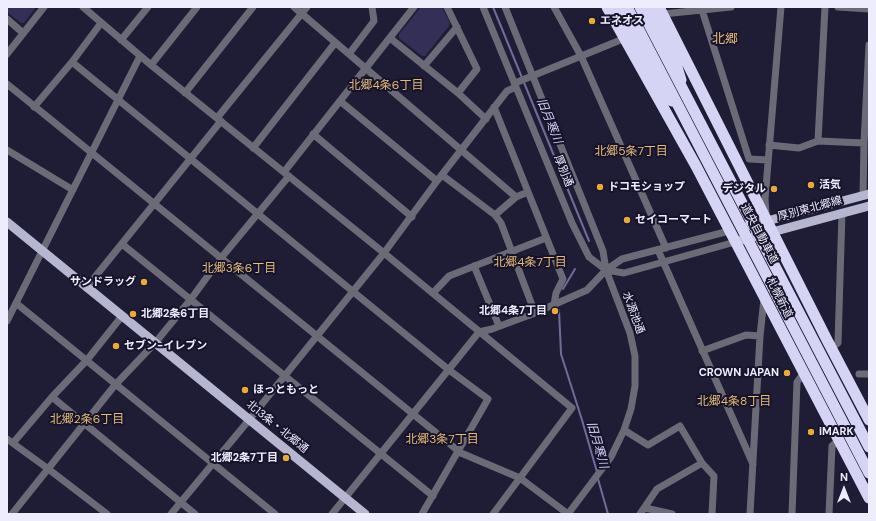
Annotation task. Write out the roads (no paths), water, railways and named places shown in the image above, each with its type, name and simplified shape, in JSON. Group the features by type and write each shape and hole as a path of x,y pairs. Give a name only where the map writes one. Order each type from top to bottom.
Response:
{"highway":[{"name":"札幌新道","path":"607,7 623,39 696,166 869,498"},
{"name":"道央自動車道","path":"640,7 869,447"},
{"path":"650,7 674,57 688,101"},
{"name":"道央自動車道","path":"620,9 681,113 869,473"},
{"path":"661,10 831,348 868,417"}],"main road":[{"name":"厚別東北郷線","path":"729,231 866,195"},
{"name":"厚別東北郷線","path":"735,242 869,206"},
{"name":"北13条・北郷通","path":"7,222 86,288 365,514"}],"street":[{"path":"7,54 44,7"},
{"path":"83,7 185,93 384,253 572,408 493,514"},
{"path":"121,40 148,7"},
{"path":"151,65 197,7"},
{"path":"185,93 253,7"},
{"path":"294,7 516,197"},
{"path":"86,288 154,204 307,7"},
{"path":"349,54 374,21 372,7"},
{"path":"7,512 12,514 47,468 115,385 155,343 191,299 221,258 258,213 313,134 414,7"},
{"path":"447,7 477,69 458,93"},
{"name":"厚別通","path":"483,7 517,84 572,223 589,257 606,270"},
{"name":"厚別通","path":"505,7 530,77 603,251 606,270"},
{"path":"554,7 581,56 666,248"},
{"path":"661,10 702,10 731,7"},
{"path":"767,220 765,206 768,160 781,7"},
{"path":"818,141 825,7"},
{"path":"838,7 869,9"},
{"path":"702,10 749,159 768,160"},
{"path":"7,19 23,33"},
{"path":"34,107 72,62 101,23"},
{"path":"424,66 457,27"},
{"path":"390,38 458,93 486,118"},
{"path":"171,514 318,336 384,253 412,217 439,178 507,91 530,77 623,39"},
{"path":"253,148 335,43"},
{"path":"866,195 864,142 867,109 869,45"},
{"path":"7,321 9,311 16,303 43,251 140,56"},
{"path":"72,62 449,370 488,399 422,514"},
{"path":"7,84 461,453 520,478 568,514"},
{"path":"340,101 439,178 495,215 501,223 535,313"},
{"path":"494,107 563,279 556,293 554,305"},
{"path":"313,134 412,217"},
{"path":"769,145 799,148 818,141 864,142"},
{"path":"7,150 73,190"},
{"path":"495,215 516,197 528,192"},
{"path":"831,348 838,343 842,213"},
{"path":"332,514 479,332 535,313 587,290 606,270 622,259 729,231"},
{"path":"433,293 449,276 546,238"},
{"path":"606,270 624,273 735,242"},
{"path":"122,244 432,496"},
{"path":"658,250 753,464"},
{"path":"474,266 499,326"},
{"name":"水源池通","path":"568,514 611,457 624,430 631,409 635,386 635,356 630,333 606,270"},
{"path":"750,514 760,336 764,297"},
{"path":"16,303 87,360 115,385 276,514"},
{"path":"106,514 10,441 87,360 122,316"},
{"path":"702,351 746,336 760,336"},
{"path":"792,514 797,382 804,374"},
{"path":"859,374 869,374"},
{"path":"52,397 196,514"},
{"path":"624,430 648,445 680,426 702,463 714,476 712,514"},
{"path":"829,514 832,446 839,440"},
{"path":"640,514 657,489 702,463"},
{"path":"644,508 670,514"}],"waterway":[{"name":"旧月寒川","path":"493,7 589,241"},
{"name":"旧月寒川","path":"563,289 575,269"},
{"name":"旧月寒川","path":"559,310 561,354 597,472"},
{"name":"旧月寒川","path":"598,479 608,514"}],"place":[{"name":"エネオス","path":"592,21"},
{"name":"活気","path":"811,185"},
{"name":"ドコモショップ","path":"600,187"},
{"name":"デジタル","path":"774,189"},
{"name":"セイコーマート","path":"627,220"},
{"name":"サンドラッグ","path":"144,282"},
{"name":"北郷4条7丁目","path":"555,311"},
{"name":"北郷2条6丁目","path":"133,314"},
{"name":"セブン-イレブン","path":"116,346"},
{"name":"CROWN JAPAN","path":"787,373"},
{"name":"ほっともっと","path":"245,390"},
{"name":"iMARK","path":"811,432"},
{"name":"北郷2条7丁目","path":"286,458"}],"district":[{"name":"北郷","path":"725,40"},
{"name":"北郷4条6丁目","path":"386,86"},
{"name":"北郷5条7丁目","path":"631,152"},
{"name":"北郷4条7丁目","path":"530,263"},
{"name":"北郷3条6丁目","path":"239,269"},
{"name":"北郷4条8丁目","path":"734,402"},
{"name":"北郷2条6丁目","path":"87,420"},
{"name":"北郷3条7丁目","path":"442,440"}]}
